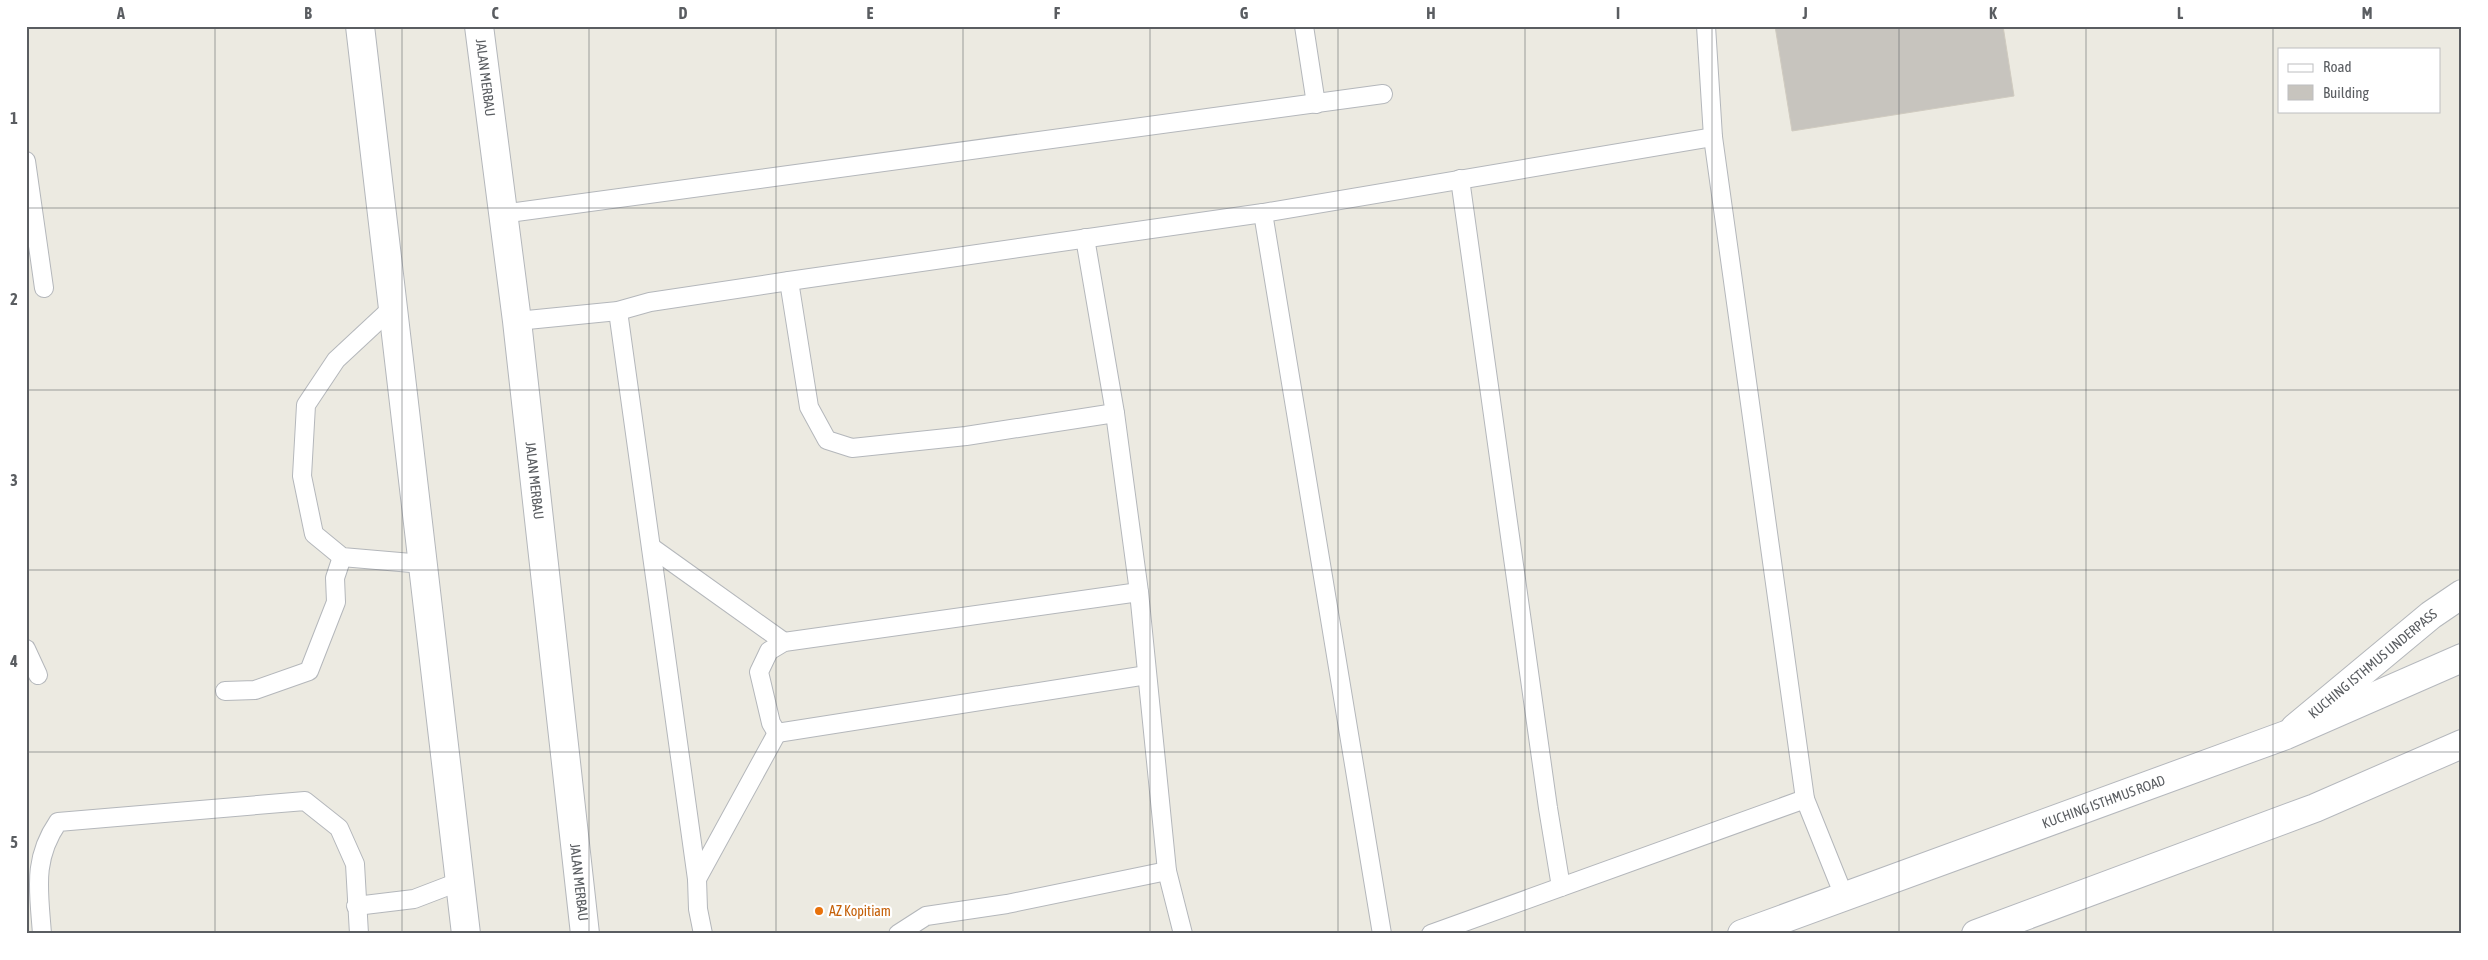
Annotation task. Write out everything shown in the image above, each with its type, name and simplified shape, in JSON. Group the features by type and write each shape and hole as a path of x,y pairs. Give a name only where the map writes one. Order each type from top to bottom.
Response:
{"street":[{"path":"360,26 466,934"},
{"name":"JALAN MERBAU","path":"479,26 517,320 585,934"},
{"name":"KUCHING ISTHMUS UNDERPASS","path":"2286,735 2431,615 2462,594"},
{"name":"KUCHING ISTHMUS ROAD","path":"1742,934 2286,735 2462,658"},
{"path":"1976,934 2315,808 2462,744"}],"lane":[{"path":"1304,26 1316,104"},
{"path":"1706,26 1713,137 1805,799 1844,896"},
{"path":"502,214 1383,94"},
{"path":"517,320 618,311 650,302 1263,213 1460,178 1713,137"},
{"path":"26,161 44,288"},
{"path":"1460,178 1548,808 1561,887"},
{"path":"1263,213 1382,934"},
{"path":"1085,238 1115,413 1139,592 1167,871 1182,934"},
{"path":"789,281 809,407 827,440 852,448 966,436 1115,413"},
{"path":"394,306 336,360 306,405 302,476 314,534 342,557 423,564"},
{"path":"618,311 697,879 698,910 703,934"},
{"path":"651,547 784,642"},
{"path":"225,691 255,690 309,671 336,602 335,578 342,557"},
{"path":"777,733 771,723 759,672 769,651 784,642 1139,592"},
{"path":"26,649 38,675"},
{"path":"777,733 1147,675"},
{"path":"697,879 777,733"},
{"path":"1432,934 1805,799"},
{"path":"42,934 38,873 46,839 58,822 305,801 339,828 355,864 359,934"},
{"path":"898,934 926,916 1007,904 1167,871"},
{"path":"356,906 414,899 461,881"}],"building":[{"path":"1775,26 2003,26 2014,96 1792,131"}],"place":[{"name":"AZ Kopitiam","path":"819,911"}]}
